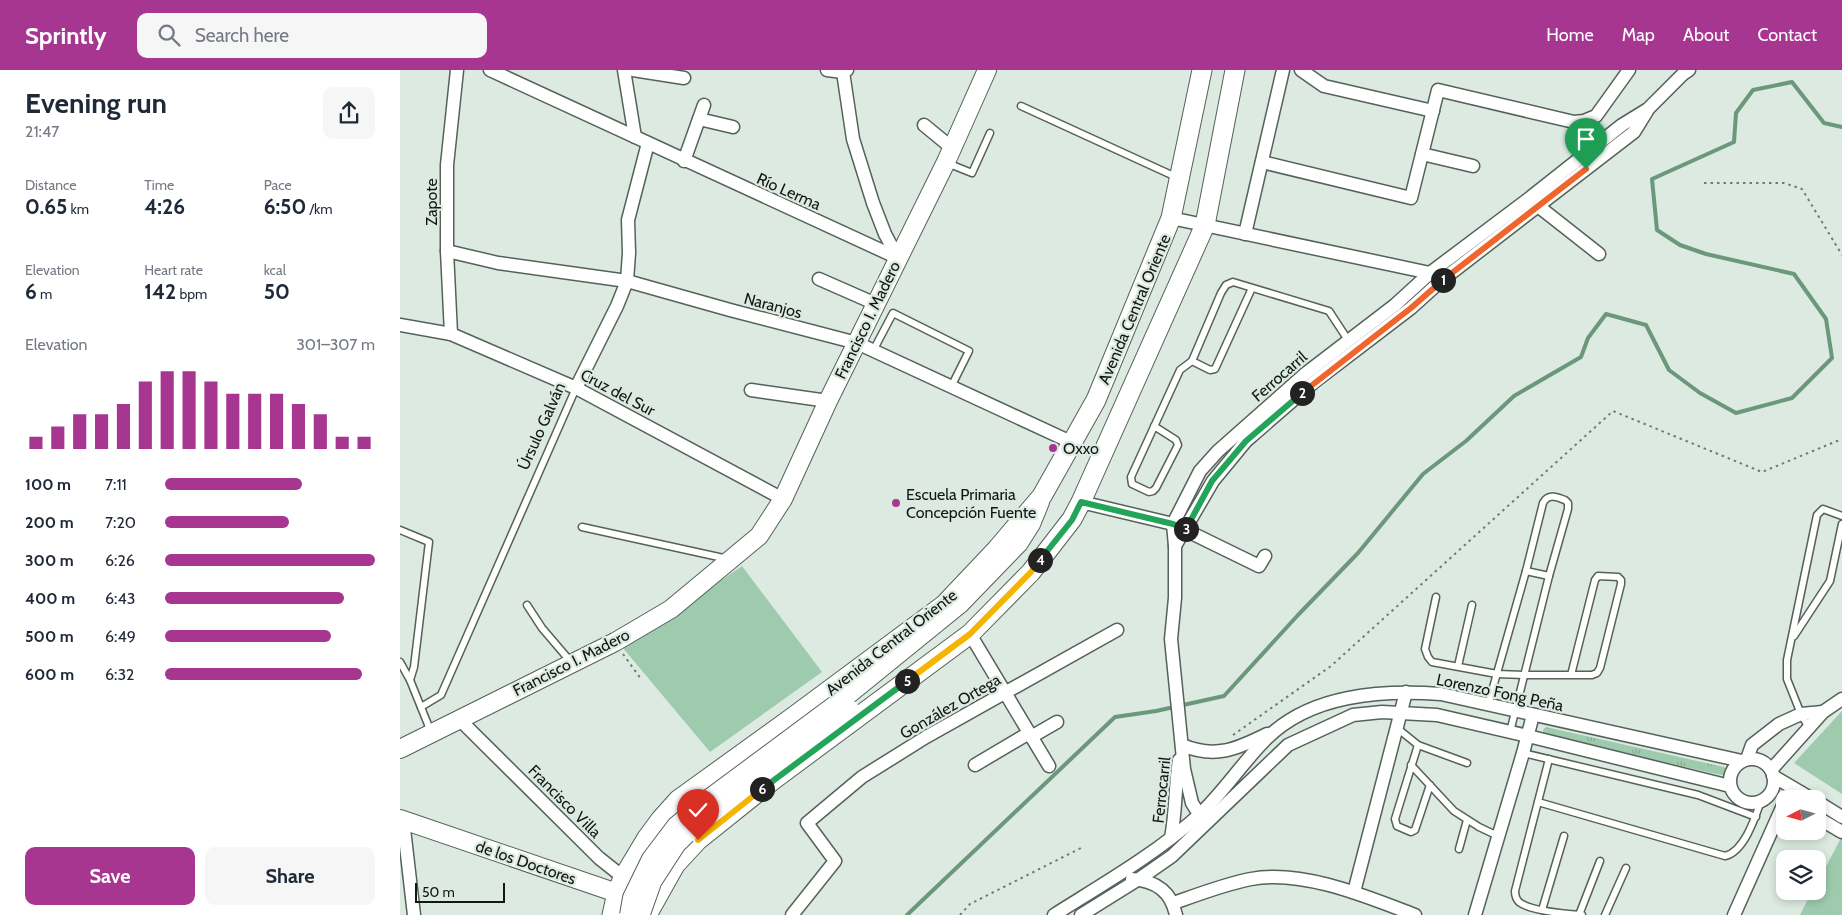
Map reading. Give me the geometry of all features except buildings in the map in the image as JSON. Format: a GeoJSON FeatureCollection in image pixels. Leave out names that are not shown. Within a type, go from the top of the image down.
{"type":"FeatureCollection","features":[{"type":"Feature","properties":{"kind":"main road","name":"Avenida Central Oriente"},"geometry":{"type":"LineString","coordinates":[[643,912],[675,865],[698,840],[773,780],[970,634],[1031,572],[1072,520],[1205,225],[1235,70]]}},
{"type":"Feature","properties":{"kind":"main road","name":"Avenida Central Oriente"},"geometry":{"type":"LineString","coordinates":[[612,915],[620,886],[652,832],[678,800],[944,605],[997,549],[1042,496],[1096,400],[1171,218],[1200,72]]}},
{"type":"Feature","properties":{"kind":"main road"},"geometry":{"type":"LineString","coordinates":[[643,912],[652,881],[676,844],[707,814],[847,704],[989,613]]}},
{"type":"Feature","properties":{"kind":"street","name":"Zapote"},"geometry":{"type":"LineString","coordinates":[[451,334],[447,251],[447,165],[457,70]]}},
{"type":"Feature","properties":{"kind":"street","name":"Río Lerma"},"geometry":{"type":"LineString","coordinates":[[490,70],[898,258]]}},
{"type":"Feature","properties":{"kind":"street"},"geometry":{"type":"LineString","coordinates":[[624,70],[635,137]]}},
{"type":"Feature","properties":{"kind":"street"},"geometry":{"type":"LineString","coordinates":[[633,70],[668,73],[684,78]]}},
{"type":"Feature","properties":{"kind":"street"},"geometry":{"type":"LineString","coordinates":[[827,70],[845,71],[853,139],[873,203],[885,234],[898,258]]}},
{"type":"Feature","properties":{"kind":"street","name":"Francisco I. Madero"},"geometry":{"type":"LineString","coordinates":[[400,749],[571,662],[615,642],[671,609],[759,536],[783,499],[828,401],[949,155],[987,70]]}},
{"type":"Feature","properties":{"kind":"street"},"geometry":{"type":"LineString","coordinates":[[1245,234],[1283,70]]}},
{"type":"Feature","properties":{"kind":"street"},"geometry":{"type":"LineString","coordinates":[[1301,70],[1324,86],[1433,111]]}},
{"type":"Feature","properties":{"kind":"street"},"geometry":{"type":"LineString","coordinates":[[1262,162],[1411,198],[1438,90],[1574,122],[1584,121],[1596,116],[1629,70]]}},
{"type":"Feature","properties":{"kind":"street","name":"Ferrocarril"},"geometry":{"type":"LineString","coordinates":[[1203,818],[1192,802],[1184,769],[1171,640],[1175,598],[1173,524],[1200,470],[1218,451],[1304,374],[1395,305],[1430,272],[1530,198],[1622,125],[1648,109],[1683,74],[1690,70]]}},
{"type":"Feature","properties":{"kind":"street"},"geometry":{"type":"LineString","coordinates":[[684,161],[704,105]]}},
{"type":"Feature","properties":{"kind":"street","name":"Ferrocarril"},"geometry":{"type":"LineString","coordinates":[[1175,546],[1212,481],[1246,441],[1314,382],[1411,308],[1442,280],[1634,132],[1648,109]]}},
{"type":"Feature","properties":{"kind":"street"},"geometry":{"type":"LineString","coordinates":[[699,119],[733,127]]}},
{"type":"Feature","properties":{"kind":"street"},"geometry":{"type":"LineString","coordinates":[[924,124],[949,155]]}},
{"type":"Feature","properties":{"kind":"street","name":"Úrsulo Galván"},"geometry":{"type":"LineString","coordinates":[[576,388],[617,306],[627,281],[629,253],[628,220],[648,143]]}},
{"type":"Feature","properties":{"kind":"street"},"geometry":{"type":"LineString","coordinates":[[1422,154],[1473,166]]}},
{"type":"Feature","properties":{"kind":"street"},"geometry":{"type":"LineString","coordinates":[[1538,206],[1599,254]]}},
{"type":"Feature","properties":{"kind":"street"},"geometry":{"type":"LineString","coordinates":[[1171,218],[1430,272],[1442,280]]}},
{"type":"Feature","properties":{"kind":"street","name":"Naranjos"},"geometry":{"type":"LineString","coordinates":[[447,251],[498,263],[627,281],[857,343],[1073,442]]}},
{"type":"Feature","properties":{"kind":"street"},"geometry":{"type":"LineString","coordinates":[[819,279],[876,304]]}},
{"type":"Feature","properties":{"kind":"street","name":"Cruz del Sur"},"geometry":{"type":"LineString","coordinates":[[400,325],[451,334],[576,388],[783,499]]}},
{"type":"Feature","properties":{"kind":"street"},"geometry":{"type":"LineString","coordinates":[[751,390],[828,401]]}},
{"type":"Feature","properties":{"kind":"street"},"geometry":{"type":"LineString","coordinates":[[847,704],[960,604],[1019,543],[1031,524],[1042,496]]}},
{"type":"Feature","properties":{"kind":"street"},"geometry":{"type":"LineString","coordinates":[[1081,502],[1173,524],[1259,566],[1265,556]]}},
{"type":"Feature","properties":{"kind":"street","name":"González Ortega"},"geometry":{"type":"LineString","coordinates":[[792,915],[835,861],[807,823],[862,777],[926,737],[1117,630]]}},
{"type":"Feature","properties":{"kind":"street"},"geometry":{"type":"LineString","coordinates":[[970,634],[1049,766]]}},
{"type":"Feature","properties":{"kind":"street"},"geometry":{"type":"LineString","coordinates":[[1354,892],[1406,692]]}},
{"type":"Feature","properties":{"kind":"street","name":"Lorenzo Fong Peña"},"geometry":{"type":"LineString","coordinates":[[1081,915],[1138,880],[1172,856],[1260,746],[1279,728],[1297,716],[1323,704],[1357,697],[1406,692],[1441,694],[1744,760]]}},
{"type":"Feature","properties":{"kind":"street"},"geometry":{"type":"LineString","coordinates":[[1772,773],[1823,712],[1842,699]]}},
{"type":"Feature","properties":{"kind":"street","name":"Lorenzo Fong Peña"},"geometry":{"type":"LineString","coordinates":[[1054,915],[1153,853],[1203,818],[1288,745],[1353,715],[1402,712],[1437,715],[1730,786]]}},
{"type":"Feature","properties":{"kind":"street"},"geometry":{"type":"LineString","coordinates":[[1776,796],[1754,803],[1739,799],[1730,786],[1732,772],[1744,760],[1752,745],[1779,724],[1801,714],[1823,712]]}},
{"type":"Feature","properties":{"kind":"street"},"geometry":{"type":"LineString","coordinates":[[1475,915],[1528,736],[1532,715]]}},
{"type":"Feature","properties":{"kind":"street","name":"Francisco Villa"},"geometry":{"type":"LineString","coordinates":[[459,719],[599,858],[620,886]]}},
{"type":"Feature","properties":{"kind":"street"},"geometry":{"type":"LineString","coordinates":[[975,765],[1057,722]]}},
{"type":"Feature","properties":{"kind":"street"},"geometry":{"type":"LineString","coordinates":[[1182,745],[1207,753],[1220,752],[1238,748],[1279,728]]}},
{"type":"Feature","properties":{"kind":"street","name":"Ferrocarril"},"geometry":{"type":"LineString","coordinates":[[1172,838],[1182,745]]}},
{"type":"Feature","properties":{"kind":"street"},"geometry":{"type":"LineString","coordinates":[[1744,760],[1752,759],[1763,762],[1772,773],[1798,790]]}},
{"type":"Feature","properties":{"kind":"street"},"geometry":{"type":"LineString","coordinates":[[1765,799],[1774,783],[1772,773]]}},
{"type":"Feature","properties":{"kind":"street"},"geometry":{"type":"LineString","coordinates":[[1826,807],[1842,817]]}},
{"type":"Feature","properties":{"kind":"street"},"geometry":{"type":"LineString","coordinates":[[402,819],[414,915]]}},
{"type":"Feature","properties":{"kind":"street","name":"de los Doctores"},"geometry":{"type":"LineString","coordinates":[[402,819],[620,886],[643,912]]}},
{"type":"Feature","properties":{"kind":"street"},"geometry":{"type":"LineString","coordinates":[[1734,915],[1776,820]]}},
{"type":"Feature","properties":{"kind":"street"},"geometry":{"type":"LineString","coordinates":[[1826,823],[1842,832]]}},
{"type":"Feature","properties":{"kind":"street"},"geometry":{"type":"LineString","coordinates":[[1115,877],[1138,880],[1160,887],[1175,909],[1203,892],[1252,878],[1276,877],[1303,879],[1354,892],[1415,915]]}},
{"type":"Feature","properties":{"kind":"lane"},"geometry":{"type":"LineString","coordinates":[[1021,106],[1180,178]]}},
{"type":"Feature","properties":{"kind":"lane"},"geometry":{"type":"LineString","coordinates":[[949,155],[972,173],[990,133]]}},
{"type":"Feature","properties":{"kind":"lane"},"geometry":{"type":"LineString","coordinates":[[1154,426],[1176,440],[1178,445],[1156,488],[1149,492],[1132,484],[1130,481],[1154,426],[1180,370],[1192,362],[1226,285],[1233,282],[1329,311],[1348,340]]}},
{"type":"Feature","properties":{"kind":"lane"},"geometry":{"type":"LineString","coordinates":[[1192,362],[1210,370],[1216,369],[1252,288]]}},
{"type":"Feature","properties":{"kind":"lane"},"geometry":{"type":"LineString","coordinates":[[873,351],[893,314],[969,351],[951,387]]}},
{"type":"Feature","properties":{"kind":"lane","name":"Úrsulo Galván"},"geometry":{"type":"LineString","coordinates":[[421,708],[441,695],[576,388]]}},
{"type":"Feature","properties":{"kind":"lane"},"geometry":{"type":"LineString","coordinates":[[1488,705],[1526,572],[1542,503],[1550,496],[1566,500],[1568,509],[1549,576],[1510,732]]}},
{"type":"Feature","properties":{"kind":"lane"},"geometry":{"type":"LineString","coordinates":[[1809,728],[1801,714],[1787,679],[1787,660],[1817,515],[1823,509],[1842,516]]}},
{"type":"Feature","properties":{"kind":"lane"},"geometry":{"type":"LineString","coordinates":[[1792,639],[1830,581],[1842,524]]}},
{"type":"Feature","properties":{"kind":"lane"},"geometry":{"type":"LineString","coordinates":[[582,527],[732,560]]}},
{"type":"Feature","properties":{"kind":"lane"},"geometry":{"type":"LineString","coordinates":[[400,530],[428,542],[414,667],[410,680]]}},
{"type":"Feature","properties":{"kind":"lane"},"geometry":{"type":"LineString","coordinates":[[1526,572],[1549,576]]}},
{"type":"Feature","properties":{"kind":"lane"},"geometry":{"type":"LineString","coordinates":[[1436,597],[1426,649],[1428,657],[1432,662],[1497,674],[1524,675],[1571,675],[1592,675],[1597,673],[1600,668],[1621,584],[1621,580],[1618,577],[1598,576],[1595,580],[1571,675]]}},
{"type":"Feature","properties":{"kind":"lane"},"geometry":{"type":"LineString","coordinates":[[527,605],[542,628],[571,662]]}},
{"type":"Feature","properties":{"kind":"lane"},"geometry":{"type":"LineString","coordinates":[[1458,666],[1472,605]]}},
{"type":"Feature","properties":{"kind":"lane"},"geometry":{"type":"LineString","coordinates":[[400,662],[410,680],[431,733]]}},
{"type":"Feature","properties":{"kind":"lane"},"geometry":{"type":"LineString","coordinates":[[1398,728],[1418,745],[1467,763]]}},
{"type":"Feature","properties":{"kind":"lane"},"geometry":{"type":"LineString","coordinates":[[1418,745],[1395,819],[1397,826],[1411,832],[1415,830],[1430,785]]}},
{"type":"Feature","properties":{"kind":"lane"},"geometry":{"type":"LineString","coordinates":[[1523,753],[1698,795],[1756,817]]}},
{"type":"Feature","properties":{"kind":"lane"},"geometry":{"type":"LineString","coordinates":[[1549,759],[1515,891],[1516,897],[1519,902],[1542,910],[1581,915],[1600,861]]}},
{"type":"Feature","properties":{"kind":"lane"},"geometry":{"type":"LineString","coordinates":[[1411,765],[1454,811],[1498,836]]}},
{"type":"Feature","properties":{"kind":"lane"},"geometry":{"type":"LineString","coordinates":[[1538,802],[1725,856],[1738,850],[1765,799]]}},
{"type":"Feature","properties":{"kind":"lane"},"geometry":{"type":"LineString","coordinates":[[1458,849],[1467,820]]}},
{"type":"Feature","properties":{"kind":"lane"},"geometry":{"type":"LineString","coordinates":[[1542,910],[1564,836]]}},
{"type":"Feature","properties":{"kind":"lane"},"geometry":{"type":"LineString","coordinates":[[1606,915],[1626,868]]}},
{"type":"Feature","properties":{"kind":"path"},"geometry":{"type":"LineString","coordinates":[[1704,183],[1784,183],[1802,190],[1842,255]]}},
{"type":"Feature","properties":{"kind":"path"},"geometry":{"type":"LineString","coordinates":[[1231,736],[1331,666],[1613,411],[1762,472],[1842,439]]}},
{"type":"Feature","properties":{"kind":"path"},"geometry":{"type":"LineString","coordinates":[[615,642],[641,679]]}},
{"type":"Feature","properties":{"kind":"path"},"geometry":{"type":"LineString","coordinates":[[960,915],[970,904],[1083,847]]}},
{"type":"Feature","properties":{"kind":"green space"},"geometry":{"type":"Polygon","coordinates":[[[742,566],[822,672],[710,752],[623,648],[742,566]]]}},
{"type":"Feature","properties":{"kind":"green space"},"geometry":{"type":"Polygon","coordinates":[[[1842,711],[1842,794],[1794,763],[1842,711]]]}},
{"type":"Feature","properties":{"kind":"green space"},"geometry":{"type":"Polygon","coordinates":[[[1546,727],[1724,767],[1727,769],[1727,773],[1721,775],[1546,736],[1543,734],[1543,730],[1546,727]]]}},
{"type":"Feature","properties":{"kind":"green space"},"geometry":{"type":"Polygon","coordinates":[[[1842,836],[1842,915],[1800,915],[1808,900],[1826,900],[1826,867],[1842,836]]]}},
{"type":"Feature","properties":{"kind":"waterway"},"geometry":{"type":"LineString","coordinates":[[907,915],[1115,717],[1156,711],[1224,696],[1358,553],[1423,474],[1466,441],[1514,396],[1581,357],[1588,338],[1606,314],[1646,325],[1669,370],[1700,393],[1736,413],[1792,398],[1832,358],[1826,319],[1794,274],[1706,254],[1680,245],[1657,230],[1652,179],[1734,142],[1736,113],[1753,90],[1792,82],[1824,123],[1842,127]]}},
{"type":"Feature","properties":{"kind":"place","name":"Oxxo"},"geometry":{"type":"Point","coordinates":[1053,448]}},
{"type":"Feature","properties":{"kind":"place","name":"Escuela Primaria Concepción Fuente"},"geometry":{"type":"Point","coordinates":[896,503]}},
{"type":"Feature","properties":{"kind":"route"},"geometry":{"type":"LineString","coordinates":[[698,840],[773,780],[970,634],[1031,572],[1072,520],[1081,502],[1173,524],[1185,530],[1212,481],[1246,441],[1314,382],[1411,308],[1442,280],[1586,169]]}}]}
